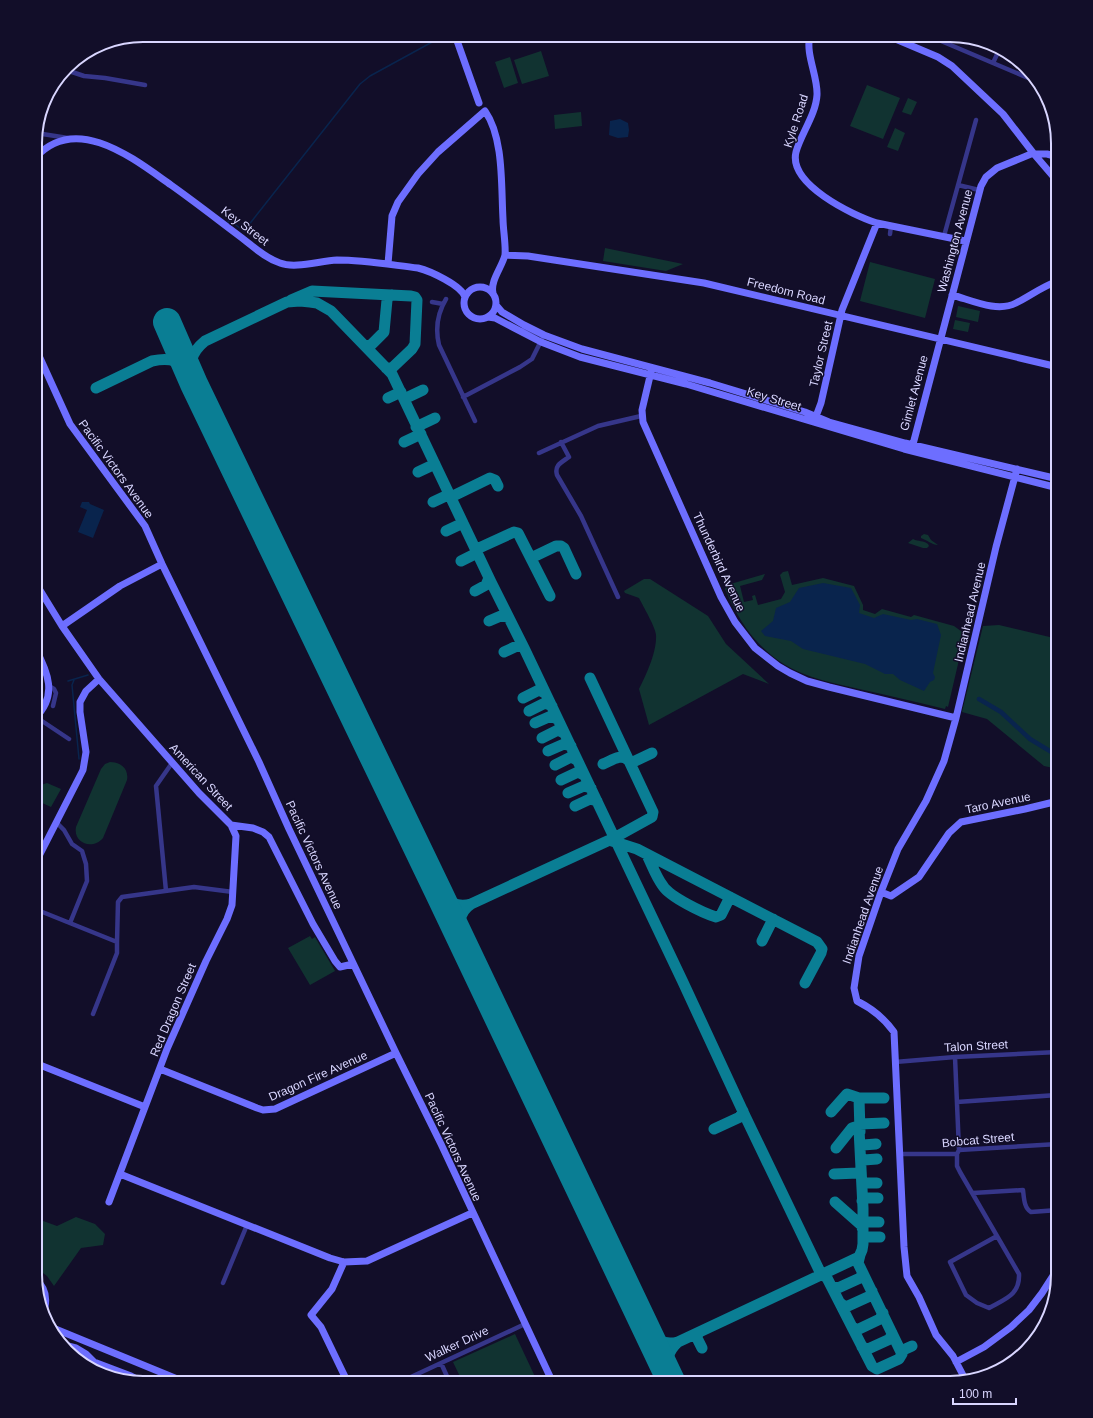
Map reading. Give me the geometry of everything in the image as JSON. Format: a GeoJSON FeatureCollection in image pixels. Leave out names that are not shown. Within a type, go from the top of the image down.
{"type":"FeatureCollection","features":[{"type":"Feature","properties":{"kind":"street"},"geometry":{"type":"LineString","coordinates":[[457,42],[479,103],[494,126],[500,163],[505,255],[493,284],[493,293]]}},
{"type":"Feature","properties":{"kind":"street","name":"Kyle Road"},"geometry":{"type":"LineString","coordinates":[[809,42],[808,46],[817,94],[816,103],[796,152],[796,166],[800,173],[831,202],[863,218],[877,223],[966,241]]}},
{"type":"Feature","properties":{"kind":"street"},"geometry":{"type":"LineString","coordinates":[[903,42],[947,62],[1003,114],[1051,174]]}},
{"type":"Feature","properties":{"kind":"street"},"geometry":{"type":"LineString","coordinates":[[944,42],[1027,78]]}},
{"type":"Feature","properties":{"kind":"street"},"geometry":{"type":"LineString","coordinates":[[993,63],[997,54]]}},
{"type":"Feature","properties":{"kind":"street"},"geometry":{"type":"LineString","coordinates":[[71,72],[84,76],[145,85]]}},
{"type":"Feature","properties":{"kind":"street"},"geometry":{"type":"LineString","coordinates":[[388,264],[392,216],[398,202],[418,174],[433,157],[485,111]]}},
{"type":"Feature","properties":{"kind":"street"},"geometry":{"type":"LineString","coordinates":[[944,236],[976,120]]}},
{"type":"Feature","properties":{"kind":"street"},"geometry":{"type":"LineString","coordinates":[[42,134],[70,138]]}},
{"type":"Feature","properties":{"kind":"street","name":"Key Street"},"geometry":{"type":"LineString","coordinates":[[42,152],[49,145],[59,140],[70,138],[80,138],[107,145],[129,156],[265,255],[280,263],[293,265],[338,260],[418,268],[427,270],[465,293]]}},
{"type":"Feature","properties":{"kind":"street","name":"Washington Avenue"},"geometry":{"type":"LineString","coordinates":[[940,340],[979,190],[986,177],[997,168],[1034,154],[1051,156]]}},
{"type":"Feature","properties":{"kind":"street"},"geometry":{"type":"LineString","coordinates":[[958,185],[979,190]]}},
{"type":"Feature","properties":{"kind":"street","name":"Taylor Street"},"geometry":{"type":"LineString","coordinates":[[815,419],[821,403],[841,316],[877,223]]}},
{"type":"Feature","properties":{"kind":"street"},"geometry":{"type":"LineString","coordinates":[[890,234],[891,226]]}},
{"type":"Feature","properties":{"kind":"street","name":"Freedom Road"},"geometry":{"type":"LineString","coordinates":[[505,255],[528,256],[704,283],[1051,366]]}},
{"type":"Feature","properties":{"kind":"street"},"geometry":{"type":"LineString","coordinates":[[485,287],[493,293],[496,299],[496,306],[494,312],[488,317],[477,319],[469,315],[464,307],[465,293],[476,287],[485,287],[493,284]]}},
{"type":"Feature","properties":{"kind":"street"},"geometry":{"type":"LineString","coordinates":[[952,295],[989,305],[1005,306],[1015,303],[1051,285]]}},
{"type":"Feature","properties":{"kind":"street"},"geometry":{"type":"LineString","coordinates":[[432,302],[444,302],[438,319],[437,336],[439,345],[475,421]]}},
{"type":"Feature","properties":{"kind":"street","name":"Key Street"},"geometry":{"type":"LineString","coordinates":[[496,306],[502,312],[544,335],[582,349],[710,383],[805,412],[815,419]]}},
{"type":"Feature","properties":{"kind":"street","name":"Key Street"},"geometry":{"type":"LineString","coordinates":[[488,317],[495,318],[541,342],[580,357],[829,422],[912,448],[1016,473],[1051,478]]}},
{"type":"Feature","properties":{"kind":"street"},"geometry":{"type":"LineString","coordinates":[[463,396],[520,367],[532,359],[544,335]]}},
{"type":"Feature","properties":{"kind":"street","name":"Gimlet Avenue"},"geometry":{"type":"LineString","coordinates":[[912,448],[940,340]]}},
{"type":"Feature","properties":{"kind":"street","name":"Pacific Victors Avenue"},"geometry":{"type":"LineString","coordinates":[[42,362],[70,424],[145,526],[162,564],[259,762],[353,964],[441,1144],[550,1376]]}},
{"type":"Feature","properties":{"kind":"street"},"geometry":{"type":"LineString","coordinates":[[539,453],[598,426],[642,416],[652,368]]}},
{"type":"Feature","properties":{"kind":"street","name":"Thunderbird Avenue"},"geometry":{"type":"LineString","coordinates":[[642,416],[643,422],[721,597],[736,624],[755,648],[778,666],[808,681],[956,718]]}},
{"type":"Feature","properties":{"kind":"street"},"geometry":{"type":"LineString","coordinates":[[562,442],[569,457],[557,466],[555,470],[581,516],[618,597]]}},
{"type":"Feature","properties":{"kind":"street","name":"Key Street"},"geometry":{"type":"LineString","coordinates":[[1016,473],[1051,486]]}},
{"type":"Feature","properties":{"kind":"street","name":"Indianhead Avenue"},"geometry":{"type":"LineString","coordinates":[[963,1375],[953,1356],[936,1335],[907,1276],[904,1247],[894,1032],[886,1020],[873,1009],[857,1001],[854,988],[855,973],[859,956],[881,892],[898,849],[926,801],[944,761],[956,718],[996,547],[1016,473]]}},
{"type":"Feature","properties":{"kind":"street"},"geometry":{"type":"LineString","coordinates":[[62,626],[120,586],[162,564]]}},
{"type":"Feature","properties":{"kind":"street","name":"American Street"},"geometry":{"type":"LineString","coordinates":[[42,593],[62,626],[99,679],[199,792],[232,826],[253,828],[263,832],[269,837],[313,924],[335,961],[340,967],[353,964]]}},
{"type":"Feature","properties":{"kind":"street"},"geometry":{"type":"LineString","coordinates":[[42,667],[49,686],[42,711]]}},
{"type":"Feature","properties":{"kind":"street"},"geometry":{"type":"LineString","coordinates":[[42,669],[44,672],[42,699]]}},
{"type":"Feature","properties":{"kind":"street"},"geometry":{"type":"LineString","coordinates":[[42,851],[83,770],[86,752],[80,712],[81,700],[88,689],[99,679]]}},
{"type":"Feature","properties":{"kind":"street"},"geometry":{"type":"LineString","coordinates":[[49,686],[54,688],[56,693],[54,706]]}},
{"type":"Feature","properties":{"kind":"street"},"geometry":{"type":"LineString","coordinates":[[42,720],[69,739]]}},
{"type":"Feature","properties":{"kind":"street"},"geometry":{"type":"LineString","coordinates":[[166,891],[156,786],[172,763]]}},
{"type":"Feature","properties":{"kind":"street","name":"Taro Avenue"},"geometry":{"type":"LineString","coordinates":[[881,892],[891,896],[919,877],[948,833],[961,822],[1051,803]]}},
{"type":"Feature","properties":{"kind":"street"},"geometry":{"type":"LineString","coordinates":[[57,823],[64,830],[72,844],[82,852],[86,864],[87,881],[70,923]]}},
{"type":"Feature","properties":{"kind":"street","name":"Red Dragon Street"},"geometry":{"type":"LineString","coordinates":[[109,1202],[167,1049],[206,960],[227,919],[232,904],[236,836],[232,826]]}},
{"type":"Feature","properties":{"kind":"street"},"geometry":{"type":"LineString","coordinates":[[93,1014],[117,953],[118,902],[122,896],[194,887],[233,892]]}},
{"type":"Feature","properties":{"kind":"street"},"geometry":{"type":"LineString","coordinates":[[42,912],[117,942]]}},
{"type":"Feature","properties":{"kind":"street","name":"Talon Street"},"geometry":{"type":"LineString","coordinates":[[895,1062],[956,1057],[1051,1052]]}},
{"type":"Feature","properties":{"kind":"street","name":"Dragon Fire Avenue"},"geometry":{"type":"LineString","coordinates":[[160,1069],[256,1108],[269,1110],[275,1109],[396,1053]]}},
{"type":"Feature","properties":{"kind":"street"},"geometry":{"type":"LineString","coordinates":[[956,1057],[958,1166],[1019,1274],[1019,1282],[1015,1292],[989,1308],[977,1303],[966,1295],[950,1262],[997,1236]]}},
{"type":"Feature","properties":{"kind":"street"},"geometry":{"type":"LineString","coordinates":[[42,1066],[145,1107]]}},
{"type":"Feature","properties":{"kind":"street"},"geometry":{"type":"LineString","coordinates":[[958,1102],[1051,1097]]}},
{"type":"Feature","properties":{"kind":"street","name":"Bobcat Street"},"geometry":{"type":"LineString","coordinates":[[900,1154],[958,1152],[1051,1145]]}},
{"type":"Feature","properties":{"kind":"street"},"geometry":{"type":"LineString","coordinates":[[120,1174],[330,1258],[344,1262],[367,1261],[472,1213]]}},
{"type":"Feature","properties":{"kind":"street"},"geometry":{"type":"LineString","coordinates":[[973,1193],[1023,1190],[1027,1210],[1031,1212],[1051,1211]]}},
{"type":"Feature","properties":{"kind":"street"},"geometry":{"type":"LineString","coordinates":[[223,1282],[247,1225]]}},
{"type":"Feature","properties":{"kind":"street"},"geometry":{"type":"LineString","coordinates":[[344,1262],[332,1289],[311,1315],[321,1327],[345,1376]]}},
{"type":"Feature","properties":{"kind":"street"},"geometry":{"type":"LineString","coordinates":[[956,1362],[984,1346],[1011,1327],[1029,1310],[1051,1279]]}},
{"type":"Feature","properties":{"kind":"street"},"geometry":{"type":"LineString","coordinates":[[43,1288],[46,1294],[45,1302]]}},
{"type":"Feature","properties":{"kind":"street","name":"Walker Drive"},"geometry":{"type":"LineString","coordinates":[[413,1376],[525,1324]]}},
{"type":"Feature","properties":{"kind":"street"},"geometry":{"type":"LineString","coordinates":[[59,1330],[170,1376]]}},
{"type":"Feature","properties":{"kind":"street"},"geometry":{"type":"LineString","coordinates":[[72,1347],[86,1354],[94,1362],[120,1373]]}},
{"type":"Feature","properties":{"kind":"street"},"geometry":{"type":"LineString","coordinates":[[441,1363],[447,1376]]}},
{"type":"Feature","properties":{"kind":"green space"},"geometry":{"type":"Polygon","coordinates":[[[541,51],[549,76],[522,84],[514,60],[541,51]]]}},
{"type":"Feature","properties":{"kind":"green space"},"geometry":{"type":"Polygon","coordinates":[[[510,57],[518,83],[504,88],[495,62],[510,57]]]}},
{"type":"Feature","properties":{"kind":"green space"},"geometry":{"type":"Polygon","coordinates":[[[867,85],[900,98],[883,139],[850,126],[867,85]]]}},
{"type":"Feature","properties":{"kind":"green space"},"geometry":{"type":"Polygon","coordinates":[[[908,98],[917,102],[911,115],[902,112],[908,98]]]}},
{"type":"Feature","properties":{"kind":"green space"},"geometry":{"type":"Polygon","coordinates":[[[581,112],[582,126],[555,129],[554,115],[581,112]]]}},
{"type":"Feature","properties":{"kind":"green space"},"geometry":{"type":"Polygon","coordinates":[[[895,128],[905,133],[898,151],[887,147],[895,128]]]}},
{"type":"Feature","properties":{"kind":"green space"},"geometry":{"type":"Polygon","coordinates":[[[605,248],[683,264],[666,271],[603,261],[605,248]]]}},
{"type":"Feature","properties":{"kind":"green space"},"geometry":{"type":"Polygon","coordinates":[[[870,262],[935,279],[925,318],[860,301],[870,262]]]}},
{"type":"Feature","properties":{"kind":"green space"},"geometry":{"type":"Polygon","coordinates":[[[958,306],[980,311],[978,322],[956,317],[958,306]]]}},
{"type":"Feature","properties":{"kind":"green space"},"geometry":{"type":"Polygon","coordinates":[[[955,320],[970,323],[968,332],[953,329],[955,320]]]}},
{"type":"Feature","properties":{"kind":"green space"},"geometry":{"type":"Polygon","coordinates":[[[924,534],[928,535],[931,540],[938,545],[921,538],[924,534]]]}},
{"type":"Feature","properties":{"kind":"green space"},"geometry":{"type":"Polygon","coordinates":[[[913,539],[924,542],[929,546],[927,548],[923,548],[908,543],[913,539]]]}},
{"type":"Feature","properties":{"kind":"green space"},"geometry":{"type":"Polygon","coordinates":[[[788,571],[792,585],[823,578],[854,586],[863,605],[863,610],[875,614],[882,609],[911,617],[914,615],[954,626],[965,634],[948,707],[946,706],[945,709],[818,679],[796,671],[770,654],[748,631],[725,589],[727,585],[765,574],[762,580],[740,586],[744,602],[753,600],[752,596],[755,595],[758,605],[781,599],[785,592],[780,575],[783,572],[788,571]]]}},
{"type":"Feature","properties":{"kind":"green space"},"geometry":{"type":"Polygon","coordinates":[[[644,579],[650,579],[708,616],[726,644],[769,684],[743,674],[649,725],[639,689],[653,656],[656,635],[652,622],[639,598],[625,593],[624,591],[644,579]]]}},
{"type":"Feature","properties":{"kind":"green space"},"geometry":{"type":"Polygon","coordinates":[[[999,625],[1051,637],[1051,768],[1044,766],[987,719],[962,712],[983,626],[999,625]]]}},
{"type":"Feature","properties":{"kind":"green space"},"geometry":{"type":"Polygon","coordinates":[[[110,762],[118,763],[125,769],[127,773],[127,780],[103,838],[94,844],[85,843],[78,838],[76,827],[101,769],[105,764],[110,762]]]}},
{"type":"Feature","properties":{"kind":"green space"},"geometry":{"type":"Polygon","coordinates":[[[47,783],[61,789],[51,807],[42,803],[42,785],[47,783]]]}},
{"type":"Feature","properties":{"kind":"green space"},"geometry":{"type":"Polygon","coordinates":[[[310,936],[312,939],[315,937],[335,971],[310,985],[288,948],[310,936]]]}},
{"type":"Feature","properties":{"kind":"green space"},"geometry":{"type":"Polygon","coordinates":[[[76,1217],[95,1224],[105,1234],[103,1245],[81,1248],[54,1286],[47,1276],[42,1272],[42,1221],[57,1226],[76,1217]]]}},
{"type":"Feature","properties":{"kind":"green space"},"geometry":{"type":"Polygon","coordinates":[[[515,1334],[535,1376],[460,1376],[453,1362],[515,1334]]]}},
{"type":"Feature","properties":{"kind":"water"},"geometry":{"type":"Polygon","coordinates":[[[620,119],[628,123],[628,137],[618,138],[609,135],[610,121],[620,119]]]}},
{"type":"Feature","properties":{"kind":"water"},"geometry":{"type":"Polygon","coordinates":[[[82,502],[89,502],[90,504],[104,510],[93,538],[78,532],[87,510],[80,507],[82,502]]]}},
{"type":"Feature","properties":{"kind":"water"},"geometry":{"type":"Polygon","coordinates":[[[823,583],[851,588],[860,605],[859,613],[874,618],[883,614],[911,620],[917,619],[937,624],[941,635],[933,673],[935,677],[924,691],[900,680],[893,674],[885,674],[865,664],[803,649],[791,641],[765,636],[761,631],[773,621],[776,608],[790,602],[799,588],[823,583]]]}},
{"type":"Feature","properties":{"kind":"waterway"},"geometry":{"type":"LineString","coordinates":[[228,222],[229,220],[244,231],[360,84],[370,76],[432,42]]}},
{"type":"Feature","properties":{"kind":"waterway"},"geometry":{"type":"LineString","coordinates":[[68,681],[88,675]]}},
{"type":"Feature","properties":{"kind":"waterway"},"geometry":{"type":"LineString","coordinates":[[74,680],[72,685],[79,759]]}},
{"type":"Feature","properties":{"kind":"waterway"},"geometry":{"type":"LineString","coordinates":[[979,699],[1001,712],[1030,739],[1051,752]]}},
{"type":"Feature","properties":{"kind":"taxiway"},"geometry":{"type":"LineString","coordinates":[[291,300],[312,291],[415,297],[417,300],[415,344],[412,349],[392,368],[386,368]]}},
{"type":"Feature","properties":{"kind":"taxiway"},"geometry":{"type":"LineString","coordinates":[[365,346],[371,345],[384,332],[387,300],[389,296],[392,295]]}},
{"type":"Feature","properties":{"kind":"taxiway"},"geometry":{"type":"LineString","coordinates":[[194,384],[191,371],[193,355],[205,341],[287,302],[300,301],[317,303],[331,311],[392,374],[524,648],[821,1274],[827,1278],[872,1366],[877,1369],[899,1359],[902,1354],[858,1263],[860,1255]]}},
{"type":"Feature","properties":{"kind":"taxiway"},"geometry":{"type":"LineString","coordinates":[[96,388],[152,361],[165,359],[175,361],[183,367],[191,378]]}},
{"type":"Feature","properties":{"kind":"taxiway"},"geometry":{"type":"LineString","coordinates":[[404,399],[423,390]]}},
{"type":"Feature","properties":{"kind":"taxiway"},"geometry":{"type":"LineString","coordinates":[[388,398],[401,392]]}},
{"type":"Feature","properties":{"kind":"taxiway"},"geometry":{"type":"LineString","coordinates":[[416,427],[435,418]]}},
{"type":"Feature","properties":{"kind":"taxiway"},"geometry":{"type":"LineString","coordinates":[[404,442],[421,434]]}},
{"type":"Feature","properties":{"kind":"taxiway"},"geometry":{"type":"LineString","coordinates":[[418,472],[435,464]]}},
{"type":"Feature","properties":{"kind":"taxiway"},"geometry":{"type":"LineString","coordinates":[[451,497],[490,478],[495,480],[498,486]]}},
{"type":"Feature","properties":{"kind":"taxiway"},"geometry":{"type":"LineString","coordinates":[[433,502],[450,494]]}},
{"type":"Feature","properties":{"kind":"taxiway"},"geometry":{"type":"LineString","coordinates":[[446,531],[463,523]]}},
{"type":"Feature","properties":{"kind":"taxiway"},"geometry":{"type":"LineString","coordinates":[[475,547],[479,548],[514,532],[518,533],[550,596]]}},
{"type":"Feature","properties":{"kind":"taxiway"},"geometry":{"type":"LineString","coordinates":[[531,558],[556,546],[561,546],[564,548],[576,574]]}},
{"type":"Feature","properties":{"kind":"taxiway"},"geometry":{"type":"LineString","coordinates":[[461,561],[477,553]]}},
{"type":"Feature","properties":{"kind":"taxiway"},"geometry":{"type":"LineString","coordinates":[[475,591],[486,585],[489,578]]}},
{"type":"Feature","properties":{"kind":"taxiway"},"geometry":{"type":"LineString","coordinates":[[489,621],[503,615],[509,618]]}},
{"type":"Feature","properties":{"kind":"taxiway"},"geometry":{"type":"LineString","coordinates":[[504,652],[519,645],[524,648]]}},
{"type":"Feature","properties":{"kind":"taxiway"},"geometry":{"type":"LineString","coordinates":[[471,904],[614,838],[652,817],[653,812],[590,678]]}},
{"type":"Feature","properties":{"kind":"taxiway"},"geometry":{"type":"LineString","coordinates":[[523,698],[539,690],[545,693]]}},
{"type":"Feature","properties":{"kind":"taxiway"},"geometry":{"type":"LineString","coordinates":[[529,711],[545,703],[552,706]]}},
{"type":"Feature","properties":{"kind":"taxiway"},"geometry":{"type":"LineString","coordinates":[[535,723],[551,716],[557,719]]}},
{"type":"Feature","properties":{"kind":"taxiway"},"geometry":{"type":"LineString","coordinates":[[542,738],[558,730],[564,733]]}},
{"type":"Feature","properties":{"kind":"taxiway"},"geometry":{"type":"LineString","coordinates":[[548,751],[564,744],[571,746]]}},
{"type":"Feature","properties":{"kind":"taxiway"},"geometry":{"type":"LineString","coordinates":[[627,759],[633,762],[652,753]]}},
{"type":"Feature","properties":{"kind":"taxiway"},"geometry":{"type":"LineString","coordinates":[[555,765],[571,757],[577,760]]}},
{"type":"Feature","properties":{"kind":"taxiway"},"geometry":{"type":"LineString","coordinates":[[603,764],[619,757],[628,760]]}},
{"type":"Feature","properties":{"kind":"taxiway"},"geometry":{"type":"LineString","coordinates":[[561,780],[578,772],[584,775]]}},
{"type":"Feature","properties":{"kind":"taxiway"},"geometry":{"type":"LineString","coordinates":[[568,793],[584,786],[591,788]]}},
{"type":"Feature","properties":{"kind":"taxiway"},"geometry":{"type":"LineString","coordinates":[[575,806],[590,799],[597,801]]}},
{"type":"Feature","properties":{"kind":"taxiway"},"geometry":{"type":"LineString","coordinates":[[612,841],[637,849],[817,942],[822,949],[821,953],[805,983]]}},
{"type":"Feature","properties":{"kind":"taxiway"},"geometry":{"type":"LineString","coordinates":[[647,855],[658,879],[663,886],[679,900],[716,917],[721,915],[730,897]]}},
{"type":"Feature","properties":{"kind":"taxiway"},"geometry":{"type":"LineString","coordinates":[[438,891],[449,901],[457,905],[471,904],[466,908],[461,916],[460,931],[462,941]]}},
{"type":"Feature","properties":{"kind":"taxiway"},"geometry":{"type":"LineString","coordinates":[[762,941],[773,919]]}},
{"type":"Feature","properties":{"kind":"taxiway"},"geometry":{"type":"LineString","coordinates":[[831,1112],[847,1094],[859,1098],[860,1132]]}},
{"type":"Feature","properties":{"kind":"taxiway"},"geometry":{"type":"LineString","coordinates":[[859,1098],[884,1098]]}},
{"type":"Feature","properties":{"kind":"taxiway"},"geometry":{"type":"LineString","coordinates":[[714,1129],[740,1117],[743,1111]]}},
{"type":"Feature","properties":{"kind":"taxiway"},"geometry":{"type":"LineString","coordinates":[[860,1124],[884,1123]]}},
{"type":"Feature","properties":{"kind":"taxiway"},"geometry":{"type":"LineString","coordinates":[[646,1329],[660,1341],[668,1343],[678,1342],[859,1257],[863,1244],[863,1208],[859,1129],[855,1127],[852,1128],[836,1148]]}},
{"type":"Feature","properties":{"kind":"taxiway"},"geometry":{"type":"LineString","coordinates":[[860,1148],[863,1145],[876,1144]]}},
{"type":"Feature","properties":{"kind":"taxiway"},"geometry":{"type":"LineString","coordinates":[[861,1157],[864,1160],[877,1159]]}},
{"type":"Feature","properties":{"kind":"taxiway"},"geometry":{"type":"LineString","coordinates":[[834,1174],[858,1173],[861,1169]]}},
{"type":"Feature","properties":{"kind":"taxiway"},"geometry":{"type":"LineString","coordinates":[[862,1181],[864,1183],[877,1183]]}},
{"type":"Feature","properties":{"kind":"taxiway"},"geometry":{"type":"LineString","coordinates":[[862,1201],[865,1198],[878,1198]]}},
{"type":"Feature","properties":{"kind":"taxiway"},"geometry":{"type":"LineString","coordinates":[[835,1202],[861,1225],[863,1230]]}},
{"type":"Feature","properties":{"kind":"taxiway"},"geometry":{"type":"LineString","coordinates":[[863,1225],[865,1222],[879,1222]]}},
{"type":"Feature","properties":{"kind":"taxiway"},"geometry":{"type":"LineString","coordinates":[[863,1240],[865,1237],[880,1237]]}},
{"type":"Feature","properties":{"kind":"taxiway"},"geometry":{"type":"LineString","coordinates":[[832,1286],[838,1288],[860,1278],[863,1273]]}},
{"type":"Feature","properties":{"kind":"taxiway"},"geometry":{"type":"LineString","coordinates":[[840,1303],[844,1306],[848,1306],[870,1296],[872,1291]]}},
{"type":"Feature","properties":{"kind":"taxiway"},"geometry":{"type":"LineString","coordinates":[[852,1327],[859,1329],[880,1319],[883,1313]]}},
{"type":"Feature","properties":{"kind":"taxiway"},"geometry":{"type":"LineString","coordinates":[[698,1333],[697,1338],[702,1348]]}},
{"type":"Feature","properties":{"kind":"taxiway"},"geometry":{"type":"LineString","coordinates":[[862,1347],[868,1349],[890,1339],[892,1333]]}},
{"type":"Feature","properties":{"kind":"taxiway"},"geometry":{"type":"LineString","coordinates":[[668,1375],[667,1366],[669,1353],[678,1342]]}},
{"type":"Feature","properties":{"kind":"taxiway"},"geometry":{"type":"LineString","coordinates":[[901,1351],[912,1346]]}},
{"type":"Feature","properties":{"kind":"runway"},"geometry":{"type":"LineString","coordinates":[[167,322],[194,384],[438,891],[669,1376]]}}]}
